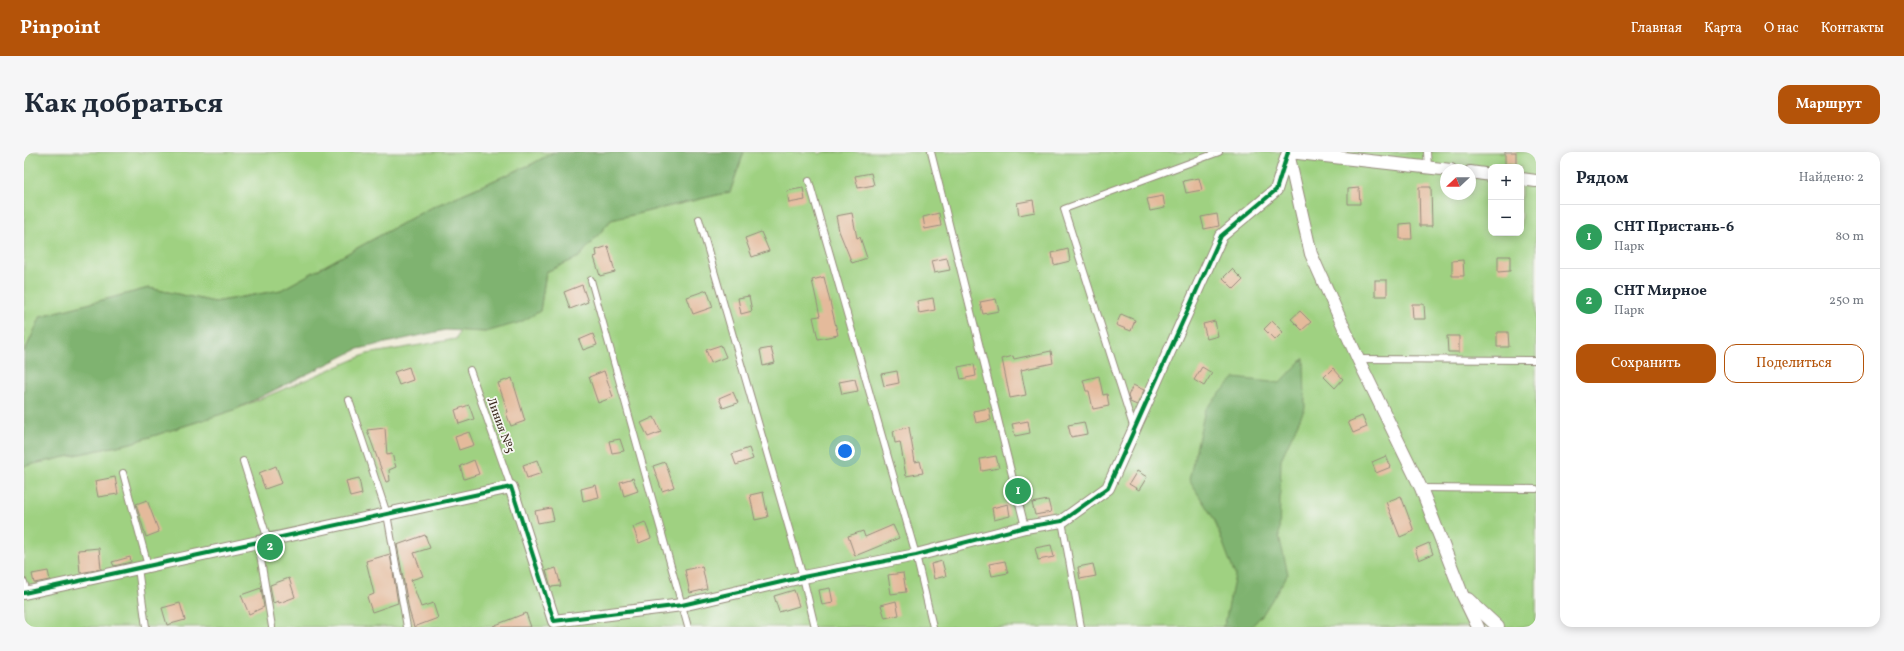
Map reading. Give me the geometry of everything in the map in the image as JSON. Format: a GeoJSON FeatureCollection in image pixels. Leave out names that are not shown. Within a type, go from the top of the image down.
{"type":"FeatureCollection","features":[{"type":"Feature","properties":{"kind":"street"},"geometry":{"type":"LineString","coordinates":[[25,589],[143,567],[511,487],[555,624],[682,605],[803,577],[916,555],[1025,527],[1062,521],[1108,488],[1221,236],[1276,190],[1288,152]]}},
{"type":"Feature","properties":{"kind":"street"},"geometry":{"type":"LineString","coordinates":[[1288,152],[1440,169]]}},
{"type":"Feature","properties":{"kind":"street"},"geometry":{"type":"LineString","coordinates":[[1288,152],[1311,254],[1358,359],[1420,488],[1462,594],[1478,627]]}},
{"type":"Feature","properties":{"kind":"street"},"geometry":{"type":"LineString","coordinates":[[1476,173],[1488,175]]}},
{"type":"Feature","properties":{"kind":"street"},"geometry":{"type":"LineString","coordinates":[[1524,179],[1536,181]]}},
{"type":"Feature","properties":{"kind":"street"},"geometry":{"type":"LineString","coordinates":[[1462,594],[1498,627]]}},
{"type":"Feature","properties":{"kind":"lane"},"geometry":{"type":"LineString","coordinates":[[931,152],[1025,527]]}},
{"type":"Feature","properties":{"kind":"lane"},"geometry":{"type":"LineString","coordinates":[[1134,430],[1064,209],[1219,152]]}},
{"type":"Feature","properties":{"kind":"lane"},"geometry":{"type":"LineString","coordinates":[[1427,152],[1428,167]]}},
{"type":"Feature","properties":{"kind":"lane"},"geometry":{"type":"LineString","coordinates":[[809,181],[916,555],[933,627]]}},
{"type":"Feature","properties":{"kind":"lane"},"geometry":{"type":"LineString","coordinates":[[699,219],[803,577],[815,627]]}},
{"type":"Feature","properties":{"kind":"lane"},"geometry":{"type":"LineString","coordinates":[[591,280],[688,627]]}},
{"type":"Feature","properties":{"kind":"lane"},"geometry":{"type":"LineString","coordinates":[[1358,359],[1536,360]]}},
{"type":"Feature","properties":{"kind":"lane","name":"Линия №5"},"geometry":{"type":"LineString","coordinates":[[470,370],[511,487]]}},
{"type":"Feature","properties":{"kind":"lane"},"geometry":{"type":"LineString","coordinates":[[349,400],[387,514],[407,627]]}},
{"type":"Feature","properties":{"kind":"lane"},"geometry":{"type":"LineString","coordinates":[[243,461],[263,541],[272,627]]}},
{"type":"Feature","properties":{"kind":"lane"},"geometry":{"type":"LineString","coordinates":[[123,473],[143,567],[146,627]]}},
{"type":"Feature","properties":{"kind":"lane"},"geometry":{"type":"LineString","coordinates":[[1420,488],[1536,489]]}},
{"type":"Feature","properties":{"kind":"lane"},"geometry":{"type":"LineString","coordinates":[[1062,521],[1081,627]]}},
{"type":"Feature","properties":{"kind":"green space"},"geometry":{"type":"Polygon","coordinates":[[[24,152],[554,152],[532,164],[428,209],[281,290],[215,302],[149,288],[41,316],[24,353],[24,152]]]}},
{"type":"Feature","properties":{"kind":"green space"},"geometry":{"type":"Polygon","coordinates":[[[554,152],[744,152],[730,192],[611,220],[579,257],[546,272],[540,311],[521,322],[486,332],[445,330],[358,349],[234,410],[131,443],[24,466],[24,353],[41,316],[149,288],[215,302],[281,290],[428,209],[532,164],[554,152]]]}},
{"type":"Feature","properties":{"kind":"green space"},"geometry":{"type":"Polygon","coordinates":[[[744,152],[818,152],[819,154],[824,152],[1536,152],[1536,627],[24,627],[24,466],[131,443],[234,410],[367,354],[456,339],[460,330],[486,332],[540,311],[546,272],[579,257],[611,220],[730,192],[744,152]]]}},
{"type":"Feature","properties":{"kind":"green space"},"geometry":{"type":"Polygon","coordinates":[[[1304,358],[1305,408],[1281,459],[1279,536],[1288,574],[1263,614],[1251,627],[1222,627],[1225,623],[1235,575],[1214,519],[1189,480],[1205,410],[1234,378],[1280,383],[1304,358]]]}},
{"type":"Feature","properties":{"kind":"building"},"geometry":{"type":"Polygon","coordinates":[[[1505,152],[1516,152],[1516,164],[1505,164],[1505,152]]]}},
{"type":"Feature","properties":{"kind":"building"},"geometry":{"type":"Polygon","coordinates":[[[871,173],[874,185],[858,188],[855,176],[871,173]]]}},
{"type":"Feature","properties":{"kind":"building"},"geometry":{"type":"Polygon","coordinates":[[[1199,178],[1202,190],[1186,193],[1183,181],[1199,178]]]}},
{"type":"Feature","properties":{"kind":"building"},"geometry":{"type":"Polygon","coordinates":[[[1419,187],[1431,187],[1432,226],[1420,226],[1419,187]]]}},
{"type":"Feature","properties":{"kind":"building"},"geometry":{"type":"Polygon","coordinates":[[[803,188],[805,200],[789,203],[787,191],[803,188]]]}},
{"type":"Feature","properties":{"kind":"building"},"geometry":{"type":"Polygon","coordinates":[[[1359,188],[1360,204],[1348,204],[1348,189],[1359,188]]]}},
{"type":"Feature","properties":{"kind":"building"},"geometry":{"type":"Polygon","coordinates":[[[1163,196],[1165,208],[1150,211],[1147,199],[1163,196]]]}},
{"type":"Feature","properties":{"kind":"building"},"geometry":{"type":"Polygon","coordinates":[[[1033,200],[1035,212],[1019,215],[1017,203],[1033,200]]]}},
{"type":"Feature","properties":{"kind":"building"},"geometry":{"type":"Polygon","coordinates":[[[852,213],[857,238],[860,237],[867,258],[852,263],[839,231],[836,216],[852,213]]]}},
{"type":"Feature","properties":{"kind":"building"},"geometry":{"type":"Polygon","coordinates":[[[939,213],[941,226],[925,229],[923,217],[939,213]]]}},
{"type":"Feature","properties":{"kind":"building"},"geometry":{"type":"Polygon","coordinates":[[[1217,214],[1219,226],[1204,229],[1201,217],[1217,214]]]}},
{"type":"Feature","properties":{"kind":"building"},"geometry":{"type":"Polygon","coordinates":[[[1411,223],[1412,239],[1400,239],[1400,224],[1411,223]]]}},
{"type":"Feature","properties":{"kind":"building"},"geometry":{"type":"Polygon","coordinates":[[[761,232],[769,251],[752,257],[745,238],[761,232]]]}},
{"type":"Feature","properties":{"kind":"building"},"geometry":{"type":"Polygon","coordinates":[[[608,246],[615,272],[600,276],[594,257],[597,256],[596,250],[608,246]]]}},
{"type":"Feature","properties":{"kind":"building"},"geometry":{"type":"Polygon","coordinates":[[[1068,249],[1070,261],[1054,265],[1052,253],[1068,249]]]}},
{"type":"Feature","properties":{"kind":"building"},"geometry":{"type":"Polygon","coordinates":[[[1498,256],[1510,256],[1510,271],[1498,272],[1498,256]]]}},
{"type":"Feature","properties":{"kind":"building"},"geometry":{"type":"Polygon","coordinates":[[[947,258],[950,270],[934,273],[931,261],[947,258]]]}},
{"type":"Feature","properties":{"kind":"building"},"geometry":{"type":"Polygon","coordinates":[[[1463,260],[1464,276],[1452,276],[1452,261],[1463,260]]]}},
{"type":"Feature","properties":{"kind":"building"},"geometry":{"type":"Polygon","coordinates":[[[1232,269],[1243,280],[1234,289],[1223,278],[1232,269]]]}},
{"type":"Feature","properties":{"kind":"building"},"geometry":{"type":"Polygon","coordinates":[[[824,277],[838,335],[818,339],[813,317],[820,316],[812,280],[824,277]]]}},
{"type":"Feature","properties":{"kind":"building"},"geometry":{"type":"Polygon","coordinates":[[[1375,280],[1387,280],[1387,296],[1375,296],[1375,280]]]}},
{"type":"Feature","properties":{"kind":"building"},"geometry":{"type":"Polygon","coordinates":[[[582,285],[588,302],[570,309],[564,292],[582,285]]]}},
{"type":"Feature","properties":{"kind":"building"},"geometry":{"type":"Polygon","coordinates":[[[707,290],[713,307],[693,314],[687,297],[707,290]]]}},
{"type":"Feature","properties":{"kind":"building"},"geometry":{"type":"Polygon","coordinates":[[[749,296],[752,311],[741,314],[738,298],[749,296]]]}},
{"type":"Feature","properties":{"kind":"building"},"geometry":{"type":"Polygon","coordinates":[[[933,298],[935,310],[919,313],[917,301],[933,298]]]}},
{"type":"Feature","properties":{"kind":"building"},"geometry":{"type":"Polygon","coordinates":[[[996,299],[999,311],[983,314],[980,302],[996,299]]]}},
{"type":"Feature","properties":{"kind":"building"},"geometry":{"type":"Polygon","coordinates":[[[1412,304],[1424,304],[1425,319],[1413,319],[1412,304]]]}},
{"type":"Feature","properties":{"kind":"building"},"geometry":{"type":"Polygon","coordinates":[[[1300,311],[1311,322],[1302,330],[1291,319],[1300,311]]]}},
{"type":"Feature","properties":{"kind":"building"},"geometry":{"type":"Polygon","coordinates":[[[1121,314],[1135,320],[1131,331],[1116,325],[1121,314]]]}},
{"type":"Feature","properties":{"kind":"building"},"geometry":{"type":"Polygon","coordinates":[[[1215,321],[1218,336],[1207,339],[1203,324],[1215,321]]]}},
{"type":"Feature","properties":{"kind":"building"},"geometry":{"type":"Polygon","coordinates":[[[1272,321],[1283,332],[1275,340],[1264,329],[1272,321]]]}},
{"type":"Feature","properties":{"kind":"building"},"geometry":{"type":"Polygon","coordinates":[[[1497,332],[1508,332],[1509,347],[1497,347],[1497,332]]]}},
{"type":"Feature","properties":{"kind":"building"},"geometry":{"type":"Polygon","coordinates":[[[593,334],[597,345],[583,350],[579,340],[593,334]]]}},
{"type":"Feature","properties":{"kind":"building"},"geometry":{"type":"Polygon","coordinates":[[[1447,336],[1459,336],[1459,352],[1448,352],[1447,336]]]}},
{"type":"Feature","properties":{"kind":"building"},"geometry":{"type":"Polygon","coordinates":[[[721,345],[726,357],[711,363],[706,350],[721,345]]]}},
{"type":"Feature","properties":{"kind":"building"},"geometry":{"type":"Polygon","coordinates":[[[771,348],[775,363],[763,366],[760,350],[771,348]]]}},
{"type":"Feature","properties":{"kind":"building"},"geometry":{"type":"Polygon","coordinates":[[[1051,351],[1053,363],[1021,370],[1026,395],[1010,398],[1002,359],[1013,356],[1014,359],[1051,351]]]}},
{"type":"Feature","properties":{"kind":"building"},"geometry":{"type":"Polygon","coordinates":[[[974,364],[976,376],[961,379],[958,367],[974,364]]]}},
{"type":"Feature","properties":{"kind":"building"},"geometry":{"type":"Polygon","coordinates":[[[409,367],[413,380],[399,385],[394,372],[409,367]]]}},
{"type":"Feature","properties":{"kind":"building"},"geometry":{"type":"Polygon","coordinates":[[[1202,367],[1212,373],[1204,386],[1194,380],[1202,367]]]}},
{"type":"Feature","properties":{"kind":"building"},"geometry":{"type":"Polygon","coordinates":[[[1333,368],[1343,379],[1335,388],[1324,377],[1333,368]]]}},
{"type":"Feature","properties":{"kind":"building"},"geometry":{"type":"Polygon","coordinates":[[[604,371],[613,397],[598,403],[589,377],[604,371]]]}},
{"type":"Feature","properties":{"kind":"building"},"geometry":{"type":"Polygon","coordinates":[[[897,371],[899,383],[884,386],[881,374],[897,371]]]}},
{"type":"Feature","properties":{"kind":"building"},"geometry":{"type":"Polygon","coordinates":[[[1099,376],[1103,395],[1107,394],[1109,406],[1093,409],[1089,391],[1086,391],[1083,380],[1099,376]]]}},
{"type":"Feature","properties":{"kind":"building"},"geometry":{"type":"Polygon","coordinates":[[[512,378],[525,421],[511,426],[498,383],[512,378]]]}},
{"type":"Feature","properties":{"kind":"building"},"geometry":{"type":"Polygon","coordinates":[[[855,379],[858,391],[842,394],[839,382],[855,379]]]}},
{"type":"Feature","properties":{"kind":"building"},"geometry":{"type":"Polygon","coordinates":[[[1133,385],[1144,390],[1137,405],[1130,402],[1128,396],[1133,385]]]}},
{"type":"Feature","properties":{"kind":"building"},"geometry":{"type":"Polygon","coordinates":[[[733,392],[738,403],[723,408],[719,398],[733,392]]]}},
{"type":"Feature","properties":{"kind":"building"},"geometry":{"type":"Polygon","coordinates":[[[469,405],[474,419],[459,424],[455,410],[469,405]]]}},
{"type":"Feature","properties":{"kind":"building"},"geometry":{"type":"Polygon","coordinates":[[[989,408],[991,420],[976,423],[973,411],[989,408]]]}},
{"type":"Feature","properties":{"kind":"building"},"geometry":{"type":"Polygon","coordinates":[[[1362,416],[1367,427],[1353,433],[1348,422],[1362,416]]]}},
{"type":"Feature","properties":{"kind":"building"},"geometry":{"type":"Polygon","coordinates":[[[654,417],[661,432],[648,437],[641,423],[654,417]]]}},
{"type":"Feature","properties":{"kind":"building"},"geometry":{"type":"Polygon","coordinates":[[[1028,421],[1030,433],[1015,436],[1012,424],[1028,421]]]}},
{"type":"Feature","properties":{"kind":"building"},"geometry":{"type":"Polygon","coordinates":[[[1084,422],[1087,434],[1071,437],[1068,425],[1084,422]]]}},
{"type":"Feature","properties":{"kind":"building"},"geometry":{"type":"Polygon","coordinates":[[[909,427],[915,462],[920,461],[923,473],[906,476],[900,442],[895,443],[893,431],[909,427]]]}},
{"type":"Feature","properties":{"kind":"building"},"geometry":{"type":"Polygon","coordinates":[[[385,428],[387,455],[392,454],[396,467],[389,470],[390,481],[386,482],[367,430],[385,428]]]}},
{"type":"Feature","properties":{"kind":"building"},"geometry":{"type":"Polygon","coordinates":[[[469,432],[474,445],[459,450],[455,437],[469,432]]]}},
{"type":"Feature","properties":{"kind":"building"},"geometry":{"type":"Polygon","coordinates":[[[620,439],[624,451],[612,453],[609,441],[620,439]]]}},
{"type":"Feature","properties":{"kind":"building"},"geometry":{"type":"Polygon","coordinates":[[[749,448],[753,459],[736,465],[732,454],[749,448]]]}},
{"type":"Feature","properties":{"kind":"building"},"geometry":{"type":"Polygon","coordinates":[[[996,456],[999,468],[982,471],[980,459],[996,456]]]}},
{"type":"Feature","properties":{"kind":"building"},"geometry":{"type":"Polygon","coordinates":[[[1386,456],[1391,467],[1376,473],[1372,462],[1386,456]]]}},
{"type":"Feature","properties":{"kind":"building"},"geometry":{"type":"Polygon","coordinates":[[[474,460],[479,474],[464,479],[460,466],[474,460]]]}},
{"type":"Feature","properties":{"kind":"building"},"geometry":{"type":"Polygon","coordinates":[[[537,460],[542,473],[527,478],[523,465],[537,460]]]}},
{"type":"Feature","properties":{"kind":"building"},"geometry":{"type":"Polygon","coordinates":[[[665,462],[674,487],[662,491],[653,466],[665,462]]]}},
{"type":"Feature","properties":{"kind":"building"},"geometry":{"type":"Polygon","coordinates":[[[276,466],[282,483],[265,489],[259,473],[276,466]]]}},
{"type":"Feature","properties":{"kind":"building"},"geometry":{"type":"Polygon","coordinates":[[[1137,471],[1147,477],[1139,490],[1129,484],[1137,471]]]}},
{"type":"Feature","properties":{"kind":"building"},"geometry":{"type":"Polygon","coordinates":[[[115,477],[118,494],[98,497],[95,481],[115,477]]]}},
{"type":"Feature","properties":{"kind":"building"},"geometry":{"type":"Polygon","coordinates":[[[359,478],[362,494],[350,497],[346,481],[359,478]]]}},
{"type":"Feature","properties":{"kind":"building"},"geometry":{"type":"Polygon","coordinates":[[[633,478],[638,491],[624,496],[620,482],[633,478]]]}},
{"type":"Feature","properties":{"kind":"building"},"geometry":{"type":"Polygon","coordinates":[[[596,485],[599,497],[583,501],[581,489],[596,485]]]}},
{"type":"Feature","properties":{"kind":"building"},"geometry":{"type":"Polygon","coordinates":[[[763,492],[768,517],[755,520],[750,495],[763,492]]]}},
{"type":"Feature","properties":{"kind":"building"},"geometry":{"type":"Polygon","coordinates":[[[1401,496],[1414,531],[1400,537],[1386,502],[1401,496]]]}},
{"type":"Feature","properties":{"kind":"building"},"geometry":{"type":"Polygon","coordinates":[[[147,500],[159,532],[146,537],[136,504],[147,500]]]}},
{"type":"Feature","properties":{"kind":"building"},"geometry":{"type":"Polygon","coordinates":[[[1048,500],[1051,512],[1035,515],[1032,503],[1048,500]]]}},
{"type":"Feature","properties":{"kind":"building"},"geometry":{"type":"Polygon","coordinates":[[[1008,504],[1010,516],[994,520],[992,508],[1008,504]]]}},
{"type":"Feature","properties":{"kind":"building"},"geometry":{"type":"Polygon","coordinates":[[[551,508],[554,520],[538,523],[535,511],[551,508]]]}},
{"type":"Feature","properties":{"kind":"building"},"geometry":{"type":"Polygon","coordinates":[[[645,522],[651,538],[639,543],[633,527],[645,522]]]}},
{"type":"Feature","properties":{"kind":"building"},"geometry":{"type":"Polygon","coordinates":[[[893,525],[899,538],[855,556],[848,536],[863,531],[865,537],[893,525]]]}},
{"type":"Feature","properties":{"kind":"building"},"geometry":{"type":"Polygon","coordinates":[[[425,535],[430,548],[414,553],[423,576],[411,580],[421,607],[433,603],[438,618],[414,627],[409,610],[397,545],[425,535]]]}},
{"type":"Feature","properties":{"kind":"building"},"geometry":{"type":"Polygon","coordinates":[[[1429,543],[1433,554],[1419,560],[1415,549],[1429,543]]]}},
{"type":"Feature","properties":{"kind":"building"},"geometry":{"type":"Polygon","coordinates":[[[1051,545],[1054,557],[1038,560],[1035,548],[1051,545]]]}},
{"type":"Feature","properties":{"kind":"building"},"geometry":{"type":"Polygon","coordinates":[[[99,548],[101,569],[80,573],[78,550],[99,548]]]}},
{"type":"Feature","properties":{"kind":"building"},"geometry":{"type":"Polygon","coordinates":[[[390,554],[398,603],[372,612],[367,597],[374,594],[366,561],[390,554]]]}},
{"type":"Feature","properties":{"kind":"building"},"geometry":{"type":"Polygon","coordinates":[[[130,557],[131,562],[114,566],[112,562],[130,557]]]}},
{"type":"Feature","properties":{"kind":"building"},"geometry":{"type":"Polygon","coordinates":[[[942,561],[946,576],[934,579],[931,564],[942,561]]]}},
{"type":"Feature","properties":{"kind":"building"},"geometry":{"type":"Polygon","coordinates":[[[1005,561],[1008,573],[992,576],[989,564],[1005,561]]]}},
{"type":"Feature","properties":{"kind":"building"},"geometry":{"type":"Polygon","coordinates":[[[1093,564],[1096,576],[1080,579],[1078,567],[1093,564]]]}},
{"type":"Feature","properties":{"kind":"building"},"geometry":{"type":"Polygon","coordinates":[[[702,566],[707,589],[690,593],[685,570],[702,566]]]}},
{"type":"Feature","properties":{"kind":"building"},"geometry":{"type":"Polygon","coordinates":[[[556,568],[561,586],[551,587],[546,571],[556,568]]]}},
{"type":"Feature","properties":{"kind":"building"},"geometry":{"type":"Polygon","coordinates":[[[48,571],[50,580],[34,583],[32,574],[48,571]]]}},
{"type":"Feature","properties":{"kind":"building"},"geometry":{"type":"Polygon","coordinates":[[[903,573],[906,592],[891,594],[888,575],[903,573]]]}},
{"type":"Feature","properties":{"kind":"building"},"geometry":{"type":"Polygon","coordinates":[[[289,578],[295,597],[279,603],[278,601],[273,603],[270,585],[289,578]]]}},
{"type":"Feature","properties":{"kind":"building"},"geometry":{"type":"Polygon","coordinates":[[[261,588],[264,607],[249,614],[241,595],[261,588]]]}},
{"type":"Feature","properties":{"kind":"building"},"geometry":{"type":"Polygon","coordinates":[[[830,588],[833,603],[822,605],[819,590],[830,588]]]}},
{"type":"Feature","properties":{"kind":"building"},"geometry":{"type":"Polygon","coordinates":[[[794,590],[799,606],[779,612],[774,596],[794,590]]]}},
{"type":"Feature","properties":{"kind":"building"},"geometry":{"type":"Polygon","coordinates":[[[896,601],[899,615],[885,618],[881,605],[896,601]]]}},
{"type":"Feature","properties":{"kind":"building"},"geometry":{"type":"Polygon","coordinates":[[[180,603],[185,620],[167,625],[162,608],[180,603]]]}},
{"type":"Feature","properties":{"kind":"building"},"geometry":{"type":"Polygon","coordinates":[[[526,613],[531,627],[493,627],[493,626],[526,613]]]}},
{"type":"Feature","properties":{"kind":"cycle path"},"geometry":{"type":"LineString","coordinates":[[24,593],[511,487],[554,621],[682,605],[803,577],[916,555],[1025,527],[1062,521],[1108,488],[1221,236],[1276,190],[1288,152]]}},
{"type":"Feature","properties":{"kind":"place","name":"СНТ Пристань-6"},"geometry":{"type":"Point","coordinates":[1018,491]}},
{"type":"Feature","properties":{"kind":"place","name":"СНТ Мирное"},"geometry":{"type":"Point","coordinates":[270,547]}}]}
